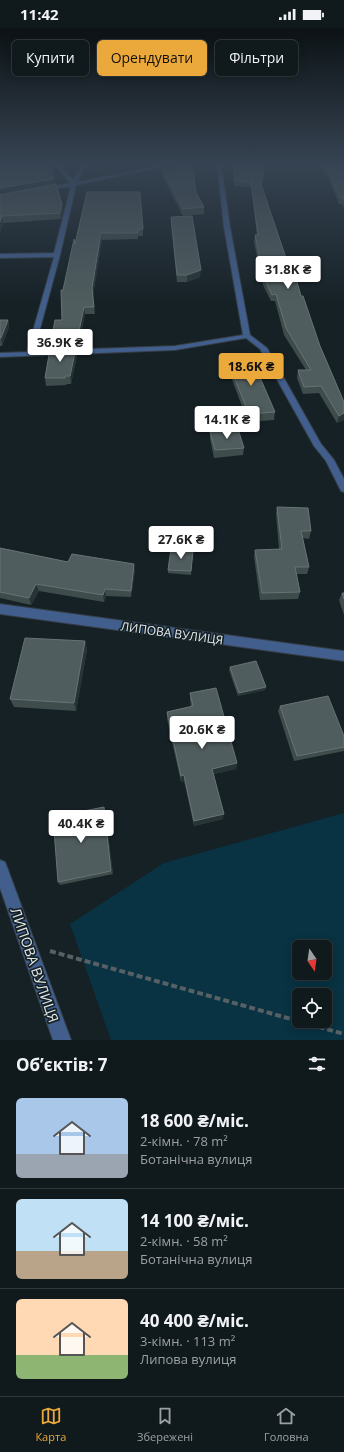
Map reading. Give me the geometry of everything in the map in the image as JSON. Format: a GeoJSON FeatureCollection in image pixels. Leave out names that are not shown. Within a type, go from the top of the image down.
{"type":"FeatureCollection","features":[{"type":"Feature","properties":{"kind":"street"},"geometry":{"type":"LineString","coordinates":[[30,354],[68,210]]}},
{"type":"Feature","properties":{"kind":"street"},"geometry":{"type":"LineString","coordinates":[[225,210],[247,336],[263,348],[318,446],[330,460],[344,489]]}},
{"type":"Feature","properties":{"kind":"street"},"geometry":{"type":"LineString","coordinates":[[0,256],[57,255]]}},
{"type":"Feature","properties":{"kind":"street"},"geometry":{"type":"LineString","coordinates":[[0,354],[176,348],[247,336]]}},
{"type":"Feature","properties":{"kind":"street","name":"ЛИПОВА ВУЛИЦЯ"},"geometry":{"type":"LineString","coordinates":[[0,609],[344,656]]}},
{"type":"Feature","properties":{"kind":"street","name":"ЛИПОВА ВУЛИЦЯ"},"geometry":{"type":"LineString","coordinates":[[0,867],[62,1040]]}},
{"type":"Feature","properties":{"kind":"path"},"geometry":{"type":"LineString","coordinates":[[28,945],[344,1034]]}},
{"type":"Feature","properties":{"kind":"shaded area"},"geometry":{"type":"Polygon","coordinates":[[[344,813],[344,1040],[111,1040],[70,924],[164,863],[344,813]]]}},
{"type":"Feature","properties":{"kind":"building"},"geometry":{"type":"Polygon","coordinates":[[[0,210],[61,210],[60,213],[2,216],[0,222],[0,210]]]}},
{"type":"Feature","properties":{"kind":"building"},"geometry":{"type":"Polygon","coordinates":[[[83,210],[141,210],[143,229],[138,229],[138,233],[101,233],[92,288],[94,307],[84,307],[77,341],[51,341],[55,320],[62,320],[61,290],[63,290],[74,239],[75,244],[83,210]]]}},
{"type":"Feature","properties":{"kind":"building"},"geometry":{"type":"Polygon","coordinates":[[[255,210],[270,210],[288,264],[292,264],[301,296],[303,296],[320,346],[344,402],[344,413],[339,416],[321,386],[304,387],[298,370],[311,370],[286,328],[276,294],[272,295],[264,278],[255,235],[258,235],[255,210]]]}},
{"type":"Feature","properties":{"kind":"building"},"geometry":{"type":"Polygon","coordinates":[[[192,216],[201,270],[187,275],[177,275],[171,217],[192,216]]]}},
{"type":"Feature","properties":{"kind":"building"},"geometry":{"type":"Polygon","coordinates":[[[0,320],[8,320],[1,338],[0,338],[0,320]]]}},
{"type":"Feature","properties":{"kind":"building"},"geometry":{"type":"Polygon","coordinates":[[[76,348],[70,376],[65,376],[65,378],[45,378],[50,349],[76,348]]]}},
{"type":"Feature","properties":{"kind":"building"},"geometry":{"type":"Polygon","coordinates":[[[252,359],[275,412],[249,414],[228,362],[252,359]]]}},
{"type":"Feature","properties":{"kind":"building"},"geometry":{"type":"Polygon","coordinates":[[[238,429],[244,448],[215,450],[210,432],[238,429]]]}},
{"type":"Feature","properties":{"kind":"building"},"geometry":{"type":"Polygon","coordinates":[[[277,507],[308,508],[311,531],[301,531],[309,567],[295,567],[300,592],[262,593],[255,550],[282,549],[277,507]]]}},
{"type":"Feature","properties":{"kind":"building"},"geometry":{"type":"Polygon","coordinates":[[[0,548],[68,562],[72,554],[134,564],[131,591],[105,589],[103,595],[36,584],[29,598],[0,592],[0,548]]]}},
{"type":"Feature","properties":{"kind":"building"},"geometry":{"type":"Polygon","coordinates":[[[171,549],[193,551],[191,571],[168,570],[171,549]]]}},
{"type":"Feature","properties":{"kind":"building"},"geometry":{"type":"Polygon","coordinates":[[[25,638],[85,641],[74,703],[10,699],[25,638]]]}},
{"type":"Feature","properties":{"kind":"building"},"geometry":{"type":"Polygon","coordinates":[[[256,661],[266,687],[239,693],[230,667],[256,661]]]}},
{"type":"Feature","properties":{"kind":"building"},"geometry":{"type":"Polygon","coordinates":[[[216,688],[237,763],[212,769],[224,814],[194,821],[184,775],[181,776],[167,712],[193,706],[190,693],[216,688]]]}},
{"type":"Feature","properties":{"kind":"building"},"geometry":{"type":"Polygon","coordinates":[[[328,696],[344,736],[344,747],[297,756],[280,706],[328,696]]]}},
{"type":"Feature","properties":{"kind":"building"},"geometry":{"type":"Polygon","coordinates":[[[104,807],[111,871],[58,882],[53,817],[104,807]]]}}]}
